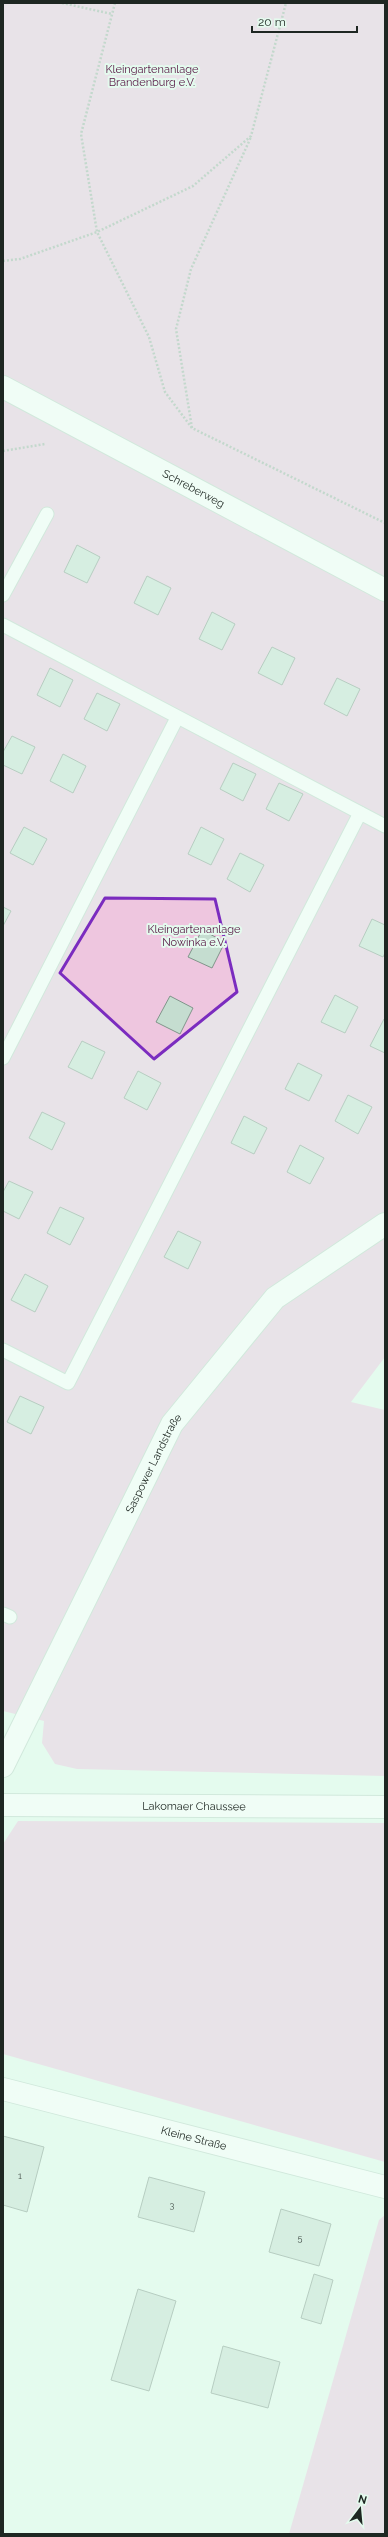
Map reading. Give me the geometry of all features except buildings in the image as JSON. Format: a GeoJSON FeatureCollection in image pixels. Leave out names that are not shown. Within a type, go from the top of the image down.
{"type":"FeatureCollection","features":[{"type":"Feature","properties":{"kind":"street","name":"Schreberweg"},"geometry":{"type":"LineString","coordinates":[[3,387],[385,590]]}},
{"type":"Feature","properties":{"kind":"street","name":"Saspower Landstraße"},"geometry":{"type":"LineString","coordinates":[[3,1766],[172,1424],[275,1298],[385,1224]]}},
{"type":"Feature","properties":{"kind":"street","name":"Lakomaer Chaussee"},"geometry":{"type":"LineString","coordinates":[[3,1805],[385,1807]]}},
{"type":"Feature","properties":{"kind":"street","name":"Kleine Straße"},"geometry":{"type":"LineString","coordinates":[[3,2089],[385,2187]]}},
{"type":"Feature","properties":{"kind":"lane"},"geometry":{"type":"LineString","coordinates":[[3,595],[47,514]]}},
{"type":"Feature","properties":{"kind":"lane"},"geometry":{"type":"LineString","coordinates":[[3,625],[177,718],[385,826]]}},
{"type":"Feature","properties":{"kind":"lane"},"geometry":{"type":"LineString","coordinates":[[3,1058],[177,718]]}},
{"type":"Feature","properties":{"kind":"lane"},"geometry":{"type":"LineString","coordinates":[[3,1350],[68,1383],[360,813]]}},
{"type":"Feature","properties":{"kind":"path"},"geometry":{"type":"LineString","coordinates":[[62,3],[112,14]]}},
{"type":"Feature","properties":{"kind":"path"},"geometry":{"type":"LineString","coordinates":[[115,3],[81,134],[97,232],[149,337],[165,392],[192,428],[385,523]]}},
{"type":"Feature","properties":{"kind":"path"},"geometry":{"type":"LineString","coordinates":[[192,428],[176,329],[191,269],[251,136],[286,3]]}},
{"type":"Feature","properties":{"kind":"path"},"geometry":{"type":"LineString","coordinates":[[3,261],[20,259],[97,232],[193,186],[251,136]]}},
{"type":"Feature","properties":{"kind":"highlighted area"},"geometry":{"type":"Polygon","coordinates":[[[105,898],[215,899],[237,992],[154,1059],[60,973],[105,898]]]}},
{"type":"Feature","properties":{"kind":"green space"},"geometry":{"type":"Polygon","coordinates":[[[3,3],[385,3],[385,1357],[351,1402],[385,1410],[385,1776],[77,1769],[55,1764],[42,1743],[44,1721],[3,1711],[3,3]]]}},
{"type":"Feature","properties":{"kind":"green space"},"geometry":{"type":"Polygon","coordinates":[[[18,1821],[385,1823],[385,2162],[3,2054],[3,1844],[18,1821]]]}},
{"type":"Feature","properties":{"kind":"green space"},"geometry":{"type":"Polygon","coordinates":[[[385,2215],[385,2534],[289,2534],[379,2220],[385,2215]]]}},
{"type":"Feature","properties":{"kind":"park label","name":"Kleingartenanlage Brandenburg e.V."},"geometry":{"type":"Point","coordinates":[152,75]}},
{"type":"Feature","properties":{"kind":"park label","name":"Kleingartenanlage Nowinka e.V."},"geometry":{"type":"Point","coordinates":[194,935]}}]}
